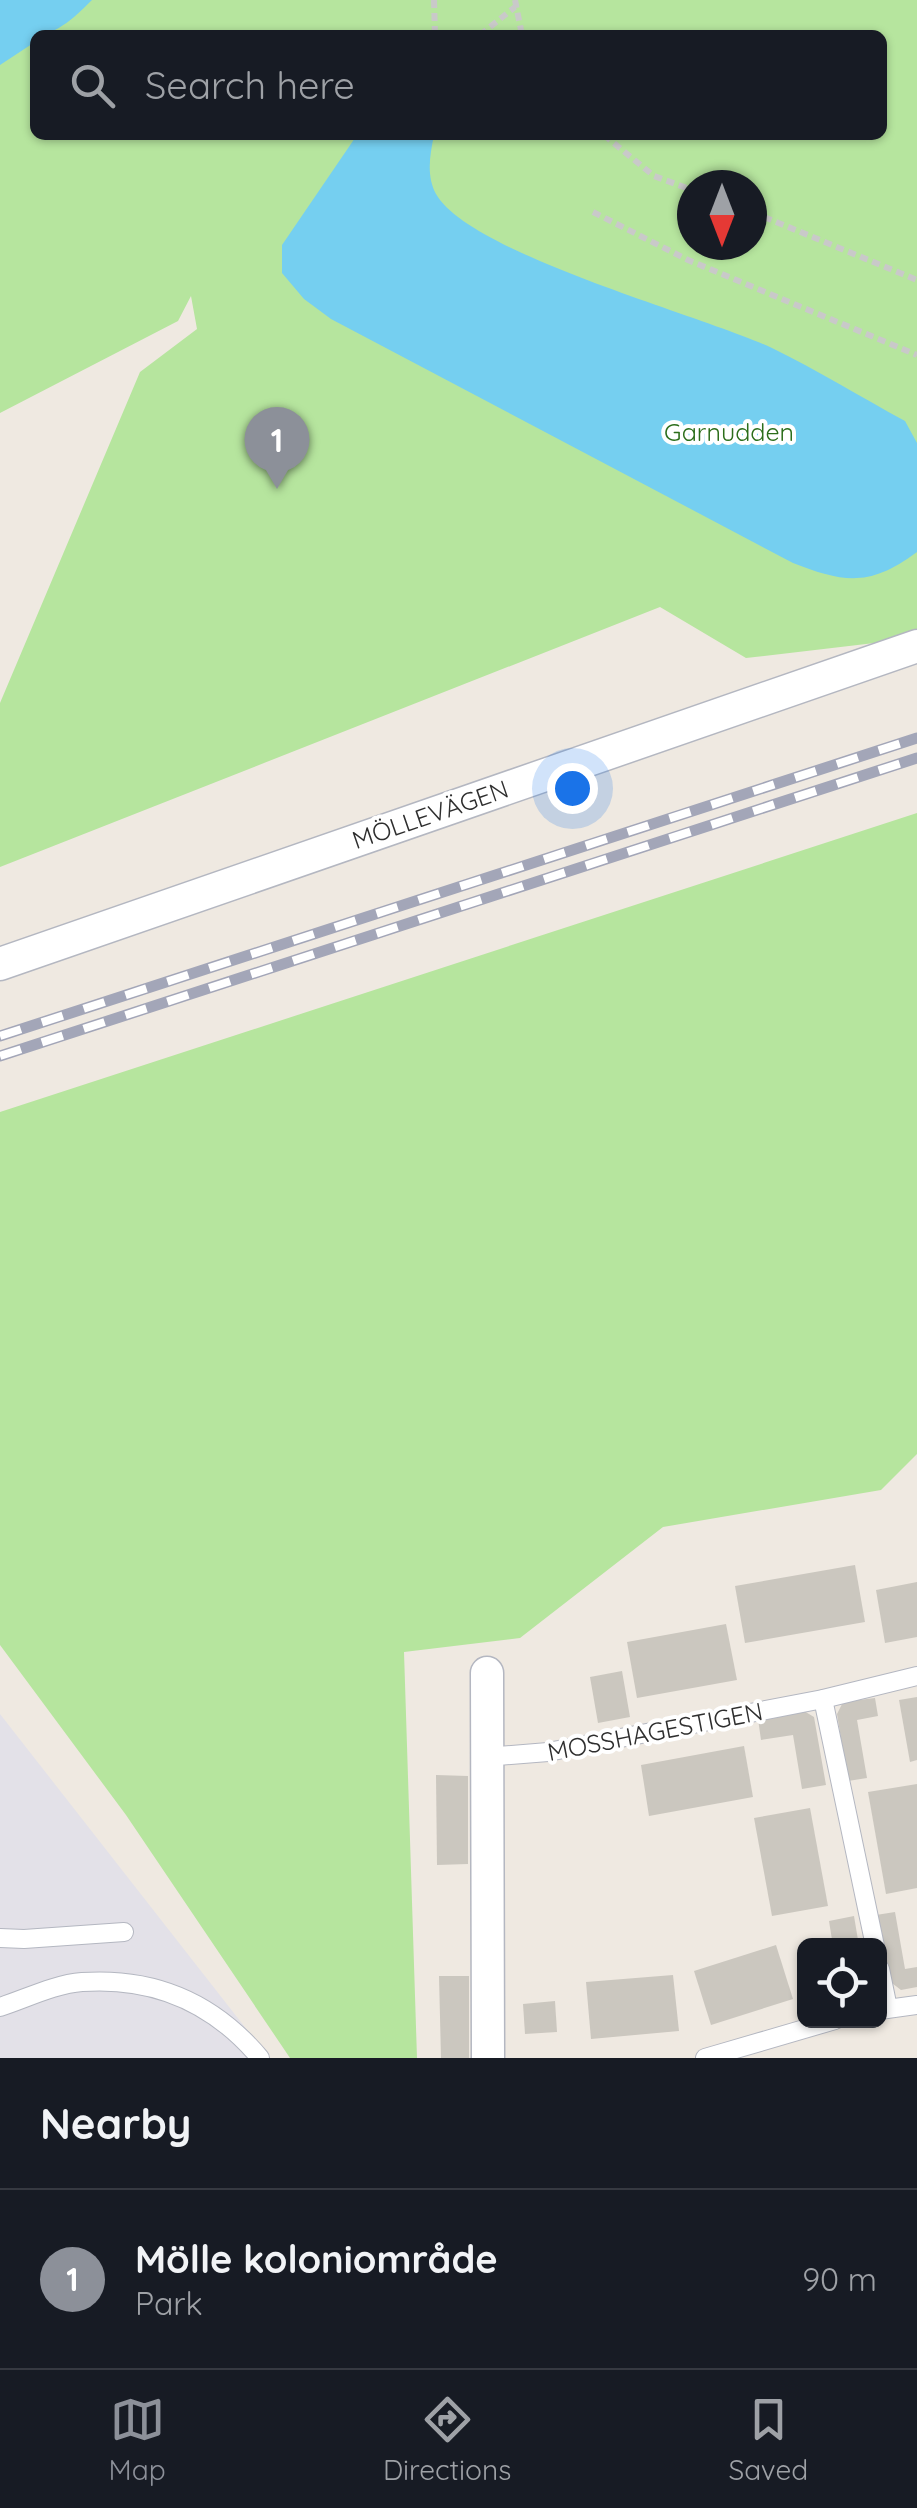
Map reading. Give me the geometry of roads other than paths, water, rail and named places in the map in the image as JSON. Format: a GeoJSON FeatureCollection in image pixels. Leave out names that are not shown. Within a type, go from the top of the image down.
{"type":"FeatureCollection","features":[{"type":"Feature","properties":{"kind":"street","name":"MÖLLEVÄGEN"},"geometry":{"type":"LineString","coordinates":[[0,964],[917,646]]}},
{"type":"Feature","properties":{"kind":"street"},"geometry":{"type":"LineString","coordinates":[[488,1673],[488,2058]]}},
{"type":"Feature","properties":{"kind":"lane","name":"MOSSHAGESTIGEN"},"geometry":{"type":"LineString","coordinates":[[486,1757],[548,1752],[823,1699],[917,1676]]}},
{"type":"Feature","properties":{"kind":"lane"},"geometry":{"type":"LineString","coordinates":[[823,1699],[873,1938]]}},
{"type":"Feature","properties":{"kind":"lane"},"geometry":{"type":"LineString","coordinates":[[0,1938],[124,1932]]}},
{"type":"Feature","properties":{"kind":"lane"},"geometry":{"type":"LineString","coordinates":[[0,2007],[78,1982],[141,1984],[196,2003],[236,2030],[260,2058]]}},
{"type":"Feature","properties":{"kind":"lane"},"geometry":{"type":"LineString","coordinates":[[887,2009],[917,2005]]}},
{"type":"Feature","properties":{"kind":"lane"},"geometry":{"type":"LineString","coordinates":[[706,2058],[808,2028]]}},
{"type":"Feature","properties":{"kind":"water"},"geometry":{"type":"Polygon","coordinates":[[[0,0],[92,0],[59,28],[30,30],[30,45],[0,65],[0,0]]]}},
{"type":"Feature","properties":{"kind":"water"},"geometry":{"type":"Polygon","coordinates":[[[354,140],[433,140],[430,172],[436,194],[457,216],[493,239],[590,281],[772,348],[905,421],[917,443],[917,552],[885,571],[856,578],[827,575],[793,563],[331,319],[304,299],[282,273],[282,245],[354,140]]]}},
{"type":"Feature","properties":{"kind":"railway"},"geometry":{"type":"LineString","coordinates":[[0,1036],[917,738]]}},
{"type":"Feature","properties":{"kind":"railway"},"geometry":{"type":"LineString","coordinates":[[0,1056],[917,758]]}},
{"type":"Feature","properties":{"kind":"place","name":"Mölle koloniområde"},"geometry":{"type":"Point","coordinates":[277,489]}},
{"type":"Feature","properties":{"kind":"park label","name":"Garnudden"},"geometry":{"type":"Point","coordinates":[729,431]}}]}
